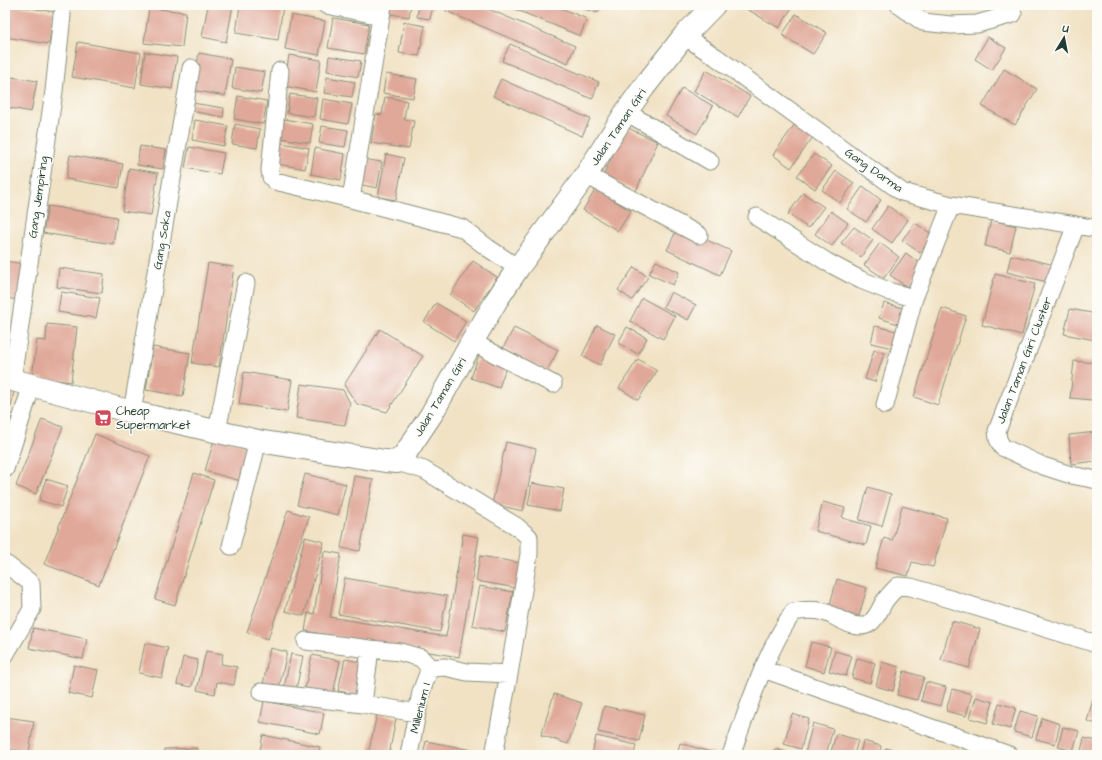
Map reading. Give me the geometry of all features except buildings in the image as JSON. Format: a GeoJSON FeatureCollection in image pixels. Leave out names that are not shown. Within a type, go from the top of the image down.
{"type":"FeatureCollection","features":[{"type":"Feature","properties":{"kind":"street"},"geometry":{"type":"LineString","coordinates":[[326,5],[382,11],[351,199]]}},
{"type":"Feature","properties":{"kind":"street","name":"Jalan Taman Giri"},"geometry":{"type":"LineString","coordinates":[[398,462],[431,415],[498,298],[518,268],[586,175],[626,112],[684,36],[714,5]]}},
{"type":"Feature","properties":{"kind":"street"},"geometry":{"type":"LineString","coordinates":[[898,5],[923,22],[952,25],[977,24],[1013,14]]}},
{"type":"Feature","properties":{"kind":"street","name":"Gang Jempiring"},"geometry":{"type":"LineString","coordinates":[[5,469],[54,91],[62,15]]}},
{"type":"Feature","properties":{"kind":"street","name":"Gang Darma"},"geometry":{"type":"LineString","coordinates":[[684,36],[716,57],[902,192],[951,205],[1076,225],[1097,230]]}},
{"type":"Feature","properties":{"kind":"street","name":"Gang Soka"},"geometry":{"type":"LineString","coordinates":[[132,412],[192,68]]}},
{"type":"Feature","properties":{"kind":"street"},"geometry":{"type":"LineString","coordinates":[[280,70],[270,170],[271,177],[275,181],[462,228],[518,268]]}},
{"type":"Feature","properties":{"kind":"street"},"geometry":{"type":"LineString","coordinates":[[626,112],[710,161]]}},
{"type":"Feature","properties":{"kind":"street"},"geometry":{"type":"LineString","coordinates":[[586,175],[699,235]]}},
{"type":"Feature","properties":{"kind":"street"},"geometry":{"type":"LineString","coordinates":[[885,405],[914,298],[951,205]]}},
{"type":"Feature","properties":{"kind":"street"},"geometry":{"type":"LineString","coordinates":[[757,217],[827,262],[861,280],[891,292],[914,298]]}},
{"type":"Feature","properties":{"kind":"street","name":"Jalan Taman Giri Cluster"},"geometry":{"type":"LineString","coordinates":[[1076,225],[997,431],[998,439],[1002,447],[1043,466],[1071,475],[1097,480]]}},
{"type":"Feature","properties":{"kind":"street"},"geometry":{"type":"LineString","coordinates":[[217,431],[246,283]]}},
{"type":"Feature","properties":{"kind":"street"},"geometry":{"type":"LineString","coordinates":[[472,342],[554,384]]}},
{"type":"Feature","properties":{"kind":"street"},"geometry":{"type":"LineString","coordinates":[[16,381],[132,412],[258,440],[398,462],[424,470],[516,526],[529,537],[529,554],[495,754]]}},
{"type":"Feature","properties":{"kind":"street"},"geometry":{"type":"LineString","coordinates":[[230,546],[258,440]]}},
{"type":"Feature","properties":{"kind":"street"},"geometry":{"type":"LineString","coordinates":[[5,564],[31,583],[33,602],[32,609],[5,655]]}},
{"type":"Feature","properties":{"kind":"street"},"geometry":{"type":"LineString","coordinates":[[731,755],[763,669],[784,626],[793,612],[811,609],[824,612],[859,627],[870,623],[877,616],[884,602],[898,586],[911,587],[1097,644]]}},
{"type":"Feature","properties":{"kind":"street"},"geometry":{"type":"LineString","coordinates":[[306,641],[400,652],[422,658],[430,668]]}},
{"type":"Feature","properties":{"kind":"street"},"geometry":{"type":"LineString","coordinates":[[363,704],[370,649]]}},
{"type":"Feature","properties":{"kind":"street","name":"Millenium 1"},"geometry":{"type":"LineString","coordinates":[[409,755],[421,692],[430,668],[445,667],[467,672],[509,674]]}},
{"type":"Feature","properties":{"kind":"street"},"geometry":{"type":"LineString","coordinates":[[763,669],[1010,755]]}},
{"type":"Feature","properties":{"kind":"street"},"geometry":{"type":"LineString","coordinates":[[261,692],[363,704],[417,713]]}},
{"type":"Feature","properties":{"kind":"place","name":"Cheap Supermarket"},"geometry":{"type":"Point","coordinates":[103,418]}}]}
